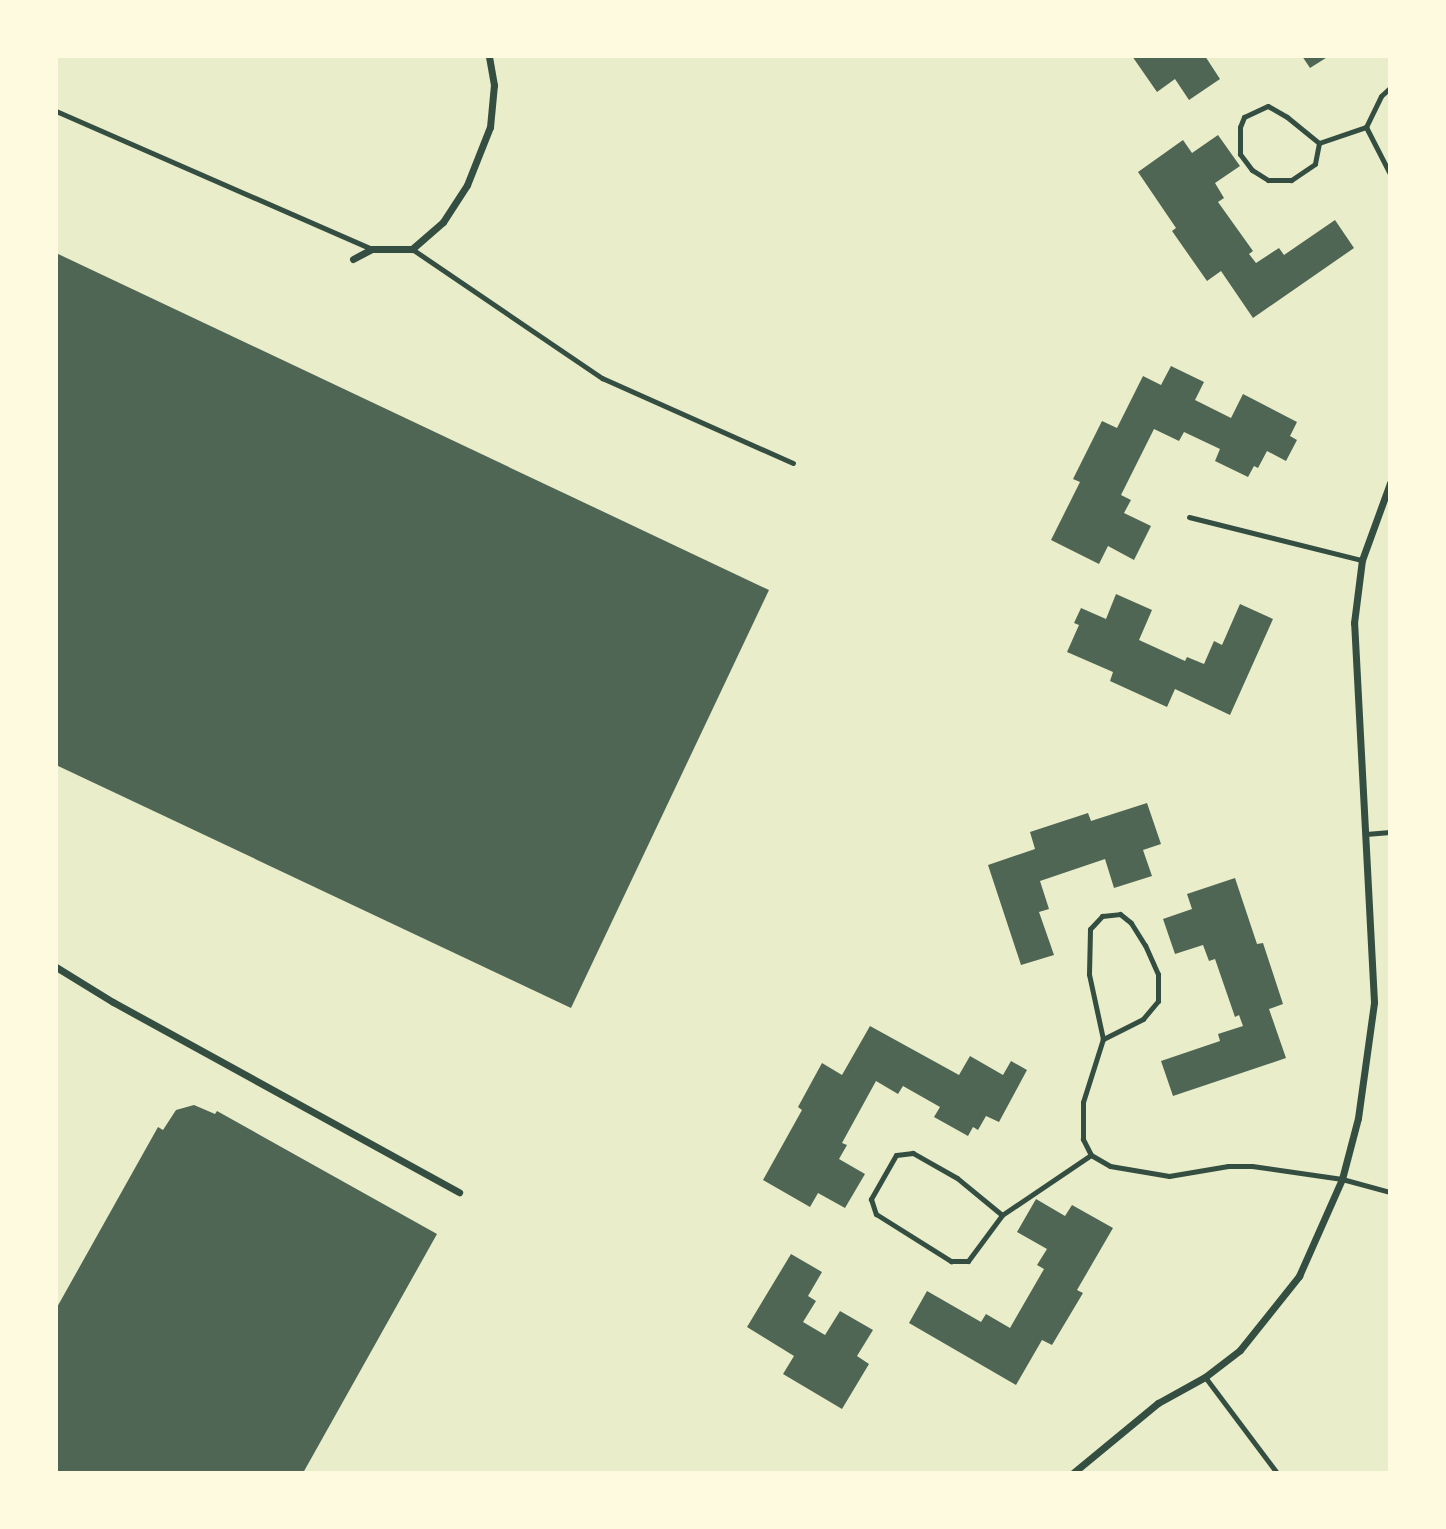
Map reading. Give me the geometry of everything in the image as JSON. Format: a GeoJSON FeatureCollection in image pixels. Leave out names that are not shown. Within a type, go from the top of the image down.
{"type":"FeatureCollection","features":[{"type":"Feature","properties":{"kind":"street"},"geometry":{"type":"LineString","coordinates":[[353,259],[372,249],[412,249],[443,222],[467,186],[490,127],[494,85],[489,56]]}},
{"type":"Feature","properties":{"kind":"street"},"geometry":{"type":"LineString","coordinates":[[1073,1473],[1158,1403],[1205,1377],[1240,1350],[1299,1276],[1342,1179],[1358,1118],[1374,1002],[1354,623],[1362,560],[1390,483]]}},
{"type":"Feature","properties":{"kind":"street"},"geometry":{"type":"LineString","coordinates":[[56,967],[113,1002],[459,1192]]}},
{"type":"Feature","properties":{"kind":"lane"},"geometry":{"type":"LineString","coordinates":[[1319,143],[1366,127],[1381,96],[1390,88]]}},
{"type":"Feature","properties":{"kind":"lane"},"geometry":{"type":"LineString","coordinates":[[1268,106],[1287,117],[1319,143],[1315,164],[1303,175],[1291,180],[1268,180],[1252,170],[1240,154],[1240,127],[1244,117],[1268,106]]}},
{"type":"Feature","properties":{"kind":"lane"},"geometry":{"type":"LineString","coordinates":[[56,111],[372,249]]}},
{"type":"Feature","properties":{"kind":"lane"},"geometry":{"type":"LineString","coordinates":[[1366,127],[1390,174]]}},
{"type":"Feature","properties":{"kind":"lane"},"geometry":{"type":"LineString","coordinates":[[412,249],[602,378],[793,463]]}},
{"type":"Feature","properties":{"kind":"lane"},"geometry":{"type":"LineString","coordinates":[[1189,517],[1362,560]]}},
{"type":"Feature","properties":{"kind":"lane"},"geometry":{"type":"LineString","coordinates":[[1366,834],[1390,832]]}},
{"type":"Feature","properties":{"kind":"lane"},"geometry":{"type":"LineString","coordinates":[[1103,1039],[1143,1019],[1158,1001],[1158,974],[1145,945],[1131,923],[1120,914],[1102,916],[1090,929],[1089,974],[1103,1039],[1083,1102],[1083,1139],[1091,1155],[1111,1166],[1169,1176],[1228,1166],[1252,1166],[1342,1179],[1390,1192]]}},
{"type":"Feature","properties":{"kind":"lane"},"geometry":{"type":"LineString","coordinates":[[1002,1215],[957,1178],[913,1153],[896,1155],[871,1199],[876,1214],[951,1261],[968,1261],[1002,1215],[1091,1155]]}},
{"type":"Feature","properties":{"kind":"lane"},"geometry":{"type":"LineString","coordinates":[[1205,1377],[1277,1473]]}},
{"type":"Feature","properties":{"kind":"building"},"geometry":{"type":"Polygon","coordinates":[[[1132,56],[1205,56],[1220,79],[1189,100],[1175,79],[1157,92],[1132,56]]]}},
{"type":"Feature","properties":{"kind":"building"},"geometry":{"type":"Polygon","coordinates":[[[1302,56],[1329,56],[1310,68],[1302,56]]]}},
{"type":"Feature","properties":{"kind":"building"},"geometry":{"type":"Polygon","coordinates":[[[1218,135],[1240,166],[1215,183],[1224,198],[1218,202],[1253,251],[1249,254],[1256,263],[1279,248],[1284,255],[1335,220],[1354,248],[1253,318],[1221,271],[1207,281],[1172,231],[1176,228],[1138,172],[1183,140],[1192,153],[1218,135]]]}},
{"type":"Feature","properties":{"kind":"building"},"geometry":{"type":"Polygon","coordinates":[[[56,253],[769,590],[571,1008],[56,765],[56,253]]]}},
{"type":"Feature","properties":{"kind":"building"},"geometry":{"type":"Polygon","coordinates":[[[1171,366],[1204,382],[1195,400],[1231,418],[1243,394],[1297,422],[1290,436],[1297,440],[1286,461],[1267,451],[1258,468],[1254,466],[1248,477],[1215,461],[1220,449],[1184,432],[1179,441],[1154,429],[1121,495],[1131,500],[1124,513],[1151,526],[1134,560],[1108,546],[1099,564],[1051,540],[1080,482],[1073,479],[1102,421],[1117,428],[1143,376],[1161,385],[1171,366]]]}},
{"type":"Feature","properties":{"kind":"building"},"geometry":{"type":"Polygon","coordinates":[[[1116,594],[1152,610],[1139,640],[1185,661],[1187,657],[1204,664],[1214,641],[1222,645],[1240,604],[1273,619],[1230,715],[1175,689],[1167,707],[1110,681],[1113,672],[1067,652],[1079,625],[1074,623],[1081,608],[1106,619],[1116,594]]]}},
{"type":"Feature","properties":{"kind":"building"},"geometry":{"type":"Polygon","coordinates":[[[1147,803],[1161,844],[1143,850],[1152,876],[1114,888],[1105,859],[1040,881],[1049,909],[1039,912],[1054,955],[1021,965],[988,865],[1035,849],[1030,832],[1088,813],[1091,821],[1147,803]]]}},
{"type":"Feature","properties":{"kind":"building"},"geometry":{"type":"Polygon","coordinates":[[[1235,878],[1257,944],[1263,943],[1283,1004],[1269,1009],[1286,1058],[1173,1096],[1161,1061],[1220,1041],[1218,1034],[1243,1026],[1239,1015],[1235,1017],[1215,959],[1209,961],[1203,945],[1175,954],[1163,919],[1192,909],[1187,894],[1235,878]]]}},
{"type":"Feature","properties":{"kind":"building"},"geometry":{"type":"Polygon","coordinates":[[[870,1026],[959,1075],[970,1056],[1003,1075],[1011,1061],[1027,1070],[999,1122],[986,1116],[978,1130],[973,1127],[968,1136],[934,1117],[940,1107],[903,1086],[898,1094],[876,1081],[842,1143],[847,1145],[839,1159],[865,1174],[845,1208],[818,1193],[810,1207],[763,1180],[802,1110],[798,1107],[822,1063],[842,1075],[870,1026]]]}},
{"type":"Feature","properties":{"kind":"building"},"geometry":{"type":"Polygon","coordinates":[[[194,1105],[215,1114],[217,1111],[437,1234],[303,1473],[56,1473],[56,1309],[158,1127],[163,1130],[176,1110],[194,1105]]]}},
{"type":"Feature","properties":{"kind":"building"},"geometry":{"type":"Polygon","coordinates":[[[1036,1199],[1065,1216],[1072,1205],[1113,1228],[1077,1290],[1083,1293],[1052,1345],[1042,1340],[1016,1385],[909,1323],[927,1291],[981,1322],[986,1314],[1010,1328],[1044,1269],[1037,1265],[1047,1249],[1017,1232],[1036,1199]]]}},
{"type":"Feature","properties":{"kind":"building"},"geometry":{"type":"Polygon","coordinates":[[[791,1254],[822,1272],[808,1296],[816,1301],[803,1322],[825,1335],[840,1311],[873,1330],[857,1356],[869,1364],[842,1409],[783,1374],[794,1356],[747,1327],[791,1254]]]}}]}
